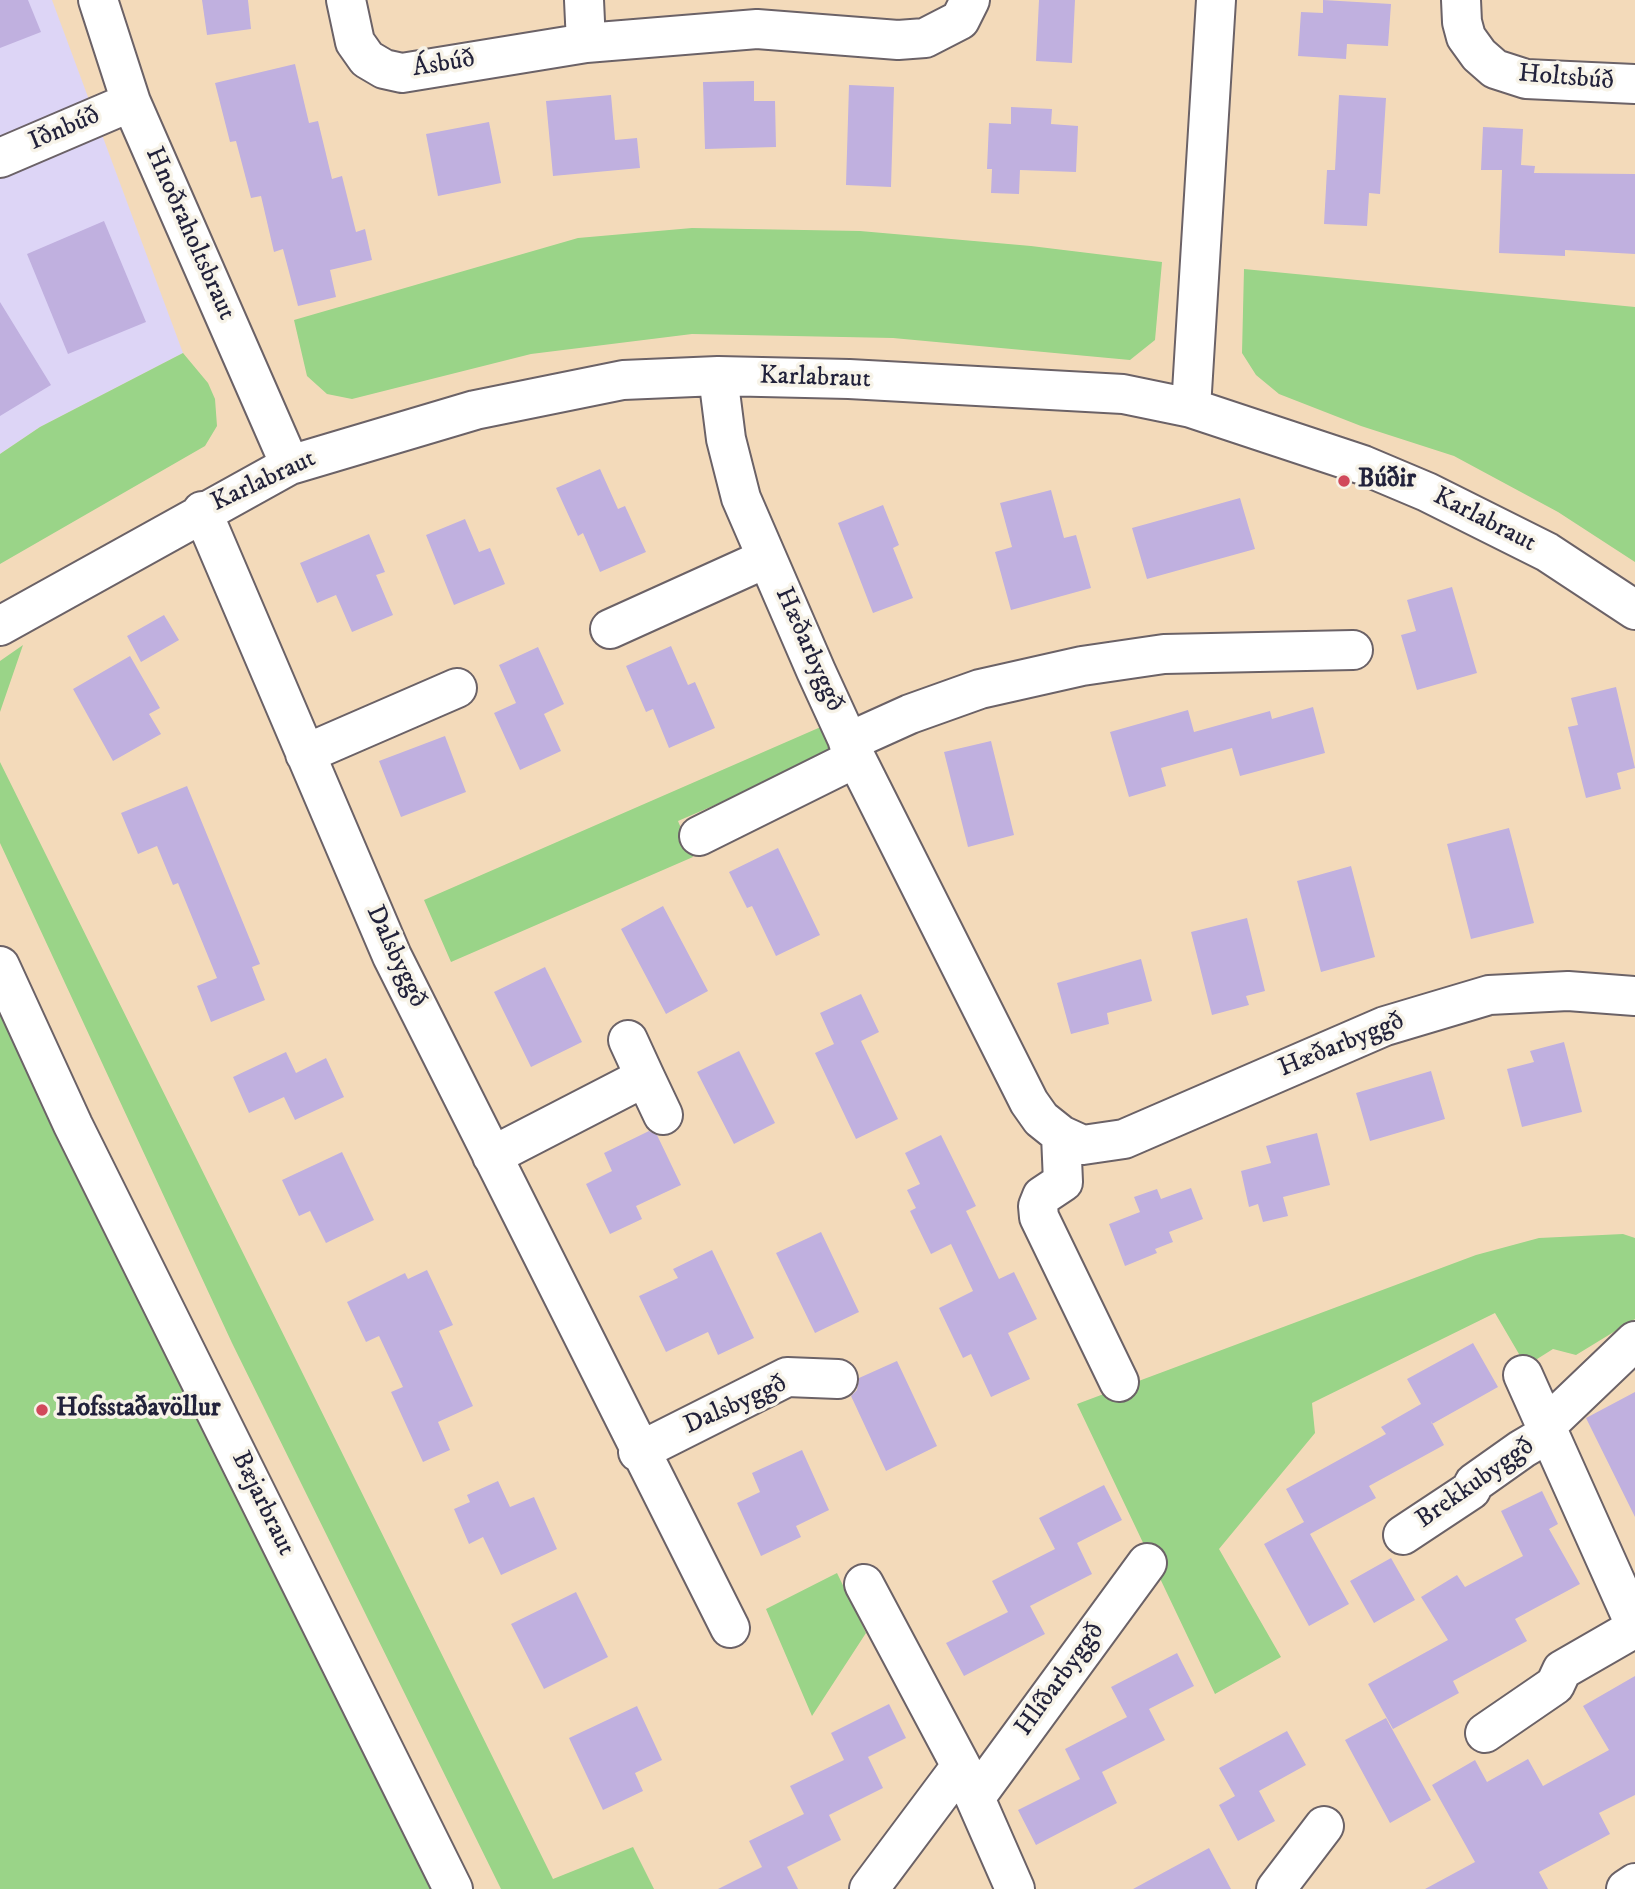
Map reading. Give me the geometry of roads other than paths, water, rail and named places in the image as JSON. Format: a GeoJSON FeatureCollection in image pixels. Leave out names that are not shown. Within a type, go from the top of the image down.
{"type":"FeatureCollection","features":[{"type":"Feature","properties":{"kind":"street","name":"Hnoðraholtsbraut"},"geometry":{"type":"LineString","coordinates":[[98,0],[131,102],[290,465]]}},
{"type":"Feature","properties":{"kind":"street","name":"Ásbúð"},"geometry":{"type":"LineString","coordinates":[[346,0],[355,42],[367,59],[384,69],[402,73],[756,15],[898,40],[925,38],[960,20],[970,0]]}},
{"type":"Feature","properties":{"kind":"street"},"geometry":{"type":"LineString","coordinates":[[584,0],[586,43]]}},
{"type":"Feature","properties":{"kind":"street"},"geometry":{"type":"LineString","coordinates":[[1191,408],[1216,0]]}},
{"type":"Feature","properties":{"kind":"street","name":"Holtsbúð"},"geometry":{"type":"LineString","coordinates":[[1461,0],[1466,37],[1479,55],[1495,69],[1526,79],[1635,84]]}},
{"type":"Feature","properties":{"kind":"street","name":"Iðnbúð"},"geometry":{"type":"LineString","coordinates":[[0,158],[131,102]]}},
{"type":"Feature","properties":{"kind":"street","name":"Karlabraut"},"geometry":{"type":"LineString","coordinates":[[0,626],[103,571],[202,511],[290,465],[475,410],[623,380],[718,376],[849,379],[1123,394],[1191,408],[1363,465],[1427,492],[1547,552],[1635,610]]}},
{"type":"Feature","properties":{"kind":"street","name":"Hæðarbyggð"},"geometry":{"type":"LineString","coordinates":[[718,376],[726,439],[741,498],[852,750],[1029,1102],[1041,1118],[1061,1135],[1083,1145],[1124,1139],[1385,1026],[1489,995],[1568,991],[1635,996]]}},
{"type":"Feature","properties":{"kind":"street","name":"Dalsbyggð"},"geometry":{"type":"LineString","coordinates":[[202,511],[393,956],[638,1452],[730,1629]]}},
{"type":"Feature","properties":{"kind":"street","name":"Hæðarbyggð"},"geometry":{"type":"LineString","coordinates":[[610,629],[767,558]]}},
{"type":"Feature","properties":{"kind":"street","name":"Hæðarbyggð"},"geometry":{"type":"LineString","coordinates":[[699,836],[852,750],[910,713],[980,689],[1082,666],[1164,654],[1353,650]]}},
{"type":"Feature","properties":{"kind":"street"},"geometry":{"type":"LineString","coordinates":[[306,754],[457,688]]}},
{"type":"Feature","properties":{"kind":"street","name":"Bæjarbraut"},"geometry":{"type":"LineString","coordinates":[[0,966],[73,1125],[453,1889]]}},
{"type":"Feature","properties":{"kind":"street"},"geometry":{"type":"LineString","coordinates":[[628,1040],[663,1115]]}},
{"type":"Feature","properties":{"kind":"street"},"geometry":{"type":"LineString","coordinates":[[492,1156],[645,1077]]}},
{"type":"Feature","properties":{"kind":"street"},"geometry":{"type":"LineString","coordinates":[[1061,1135],[1063,1182],[1042,1196],[1038,1206],[1039,1217],[1119,1382]]}},
{"type":"Feature","properties":{"kind":"street","name":"Brekkubyggð"},"geometry":{"type":"LineString","coordinates":[[1403,1535],[1471,1490],[1474,1483],[1547,1430],[1635,1341]]}},
{"type":"Feature","properties":{"kind":"street","name":"Brekkubyggð"},"geometry":{"type":"LineString","coordinates":[[1485,1733],[1555,1685],[1562,1670],[1635,1627],[1523,1375]]}},
{"type":"Feature","properties":{"kind":"street","name":"Dalsbyggð"},"geometry":{"type":"LineString","coordinates":[[638,1452],[787,1377],[838,1379]]}},
{"type":"Feature","properties":{"kind":"street","name":"Hlíðarbyggð"},"geometry":{"type":"LineString","coordinates":[[869,1889],[968,1782],[1147,1563]]}},
{"type":"Feature","properties":{"kind":"street"},"geometry":{"type":"LineString","coordinates":[[864,1584],[968,1782],[1015,1889]]}},
{"type":"Feature","properties":{"kind":"street"},"geometry":{"type":"LineString","coordinates":[[1276,1889],[1324,1826]]}},
{"type":"Feature","properties":{"kind":"street"},"geometry":{"type":"LineString","coordinates":[[1626,1889],[1635,1883]]}},
{"type":"Feature","properties":{"kind":"place","name":"Búðir"},"geometry":{"type":"Point","coordinates":[1344,481]}},
{"type":"Feature","properties":{"kind":"place","name":"Hofsstaðavöllur"},"geometry":{"type":"Point","coordinates":[42,1410]}}]}
